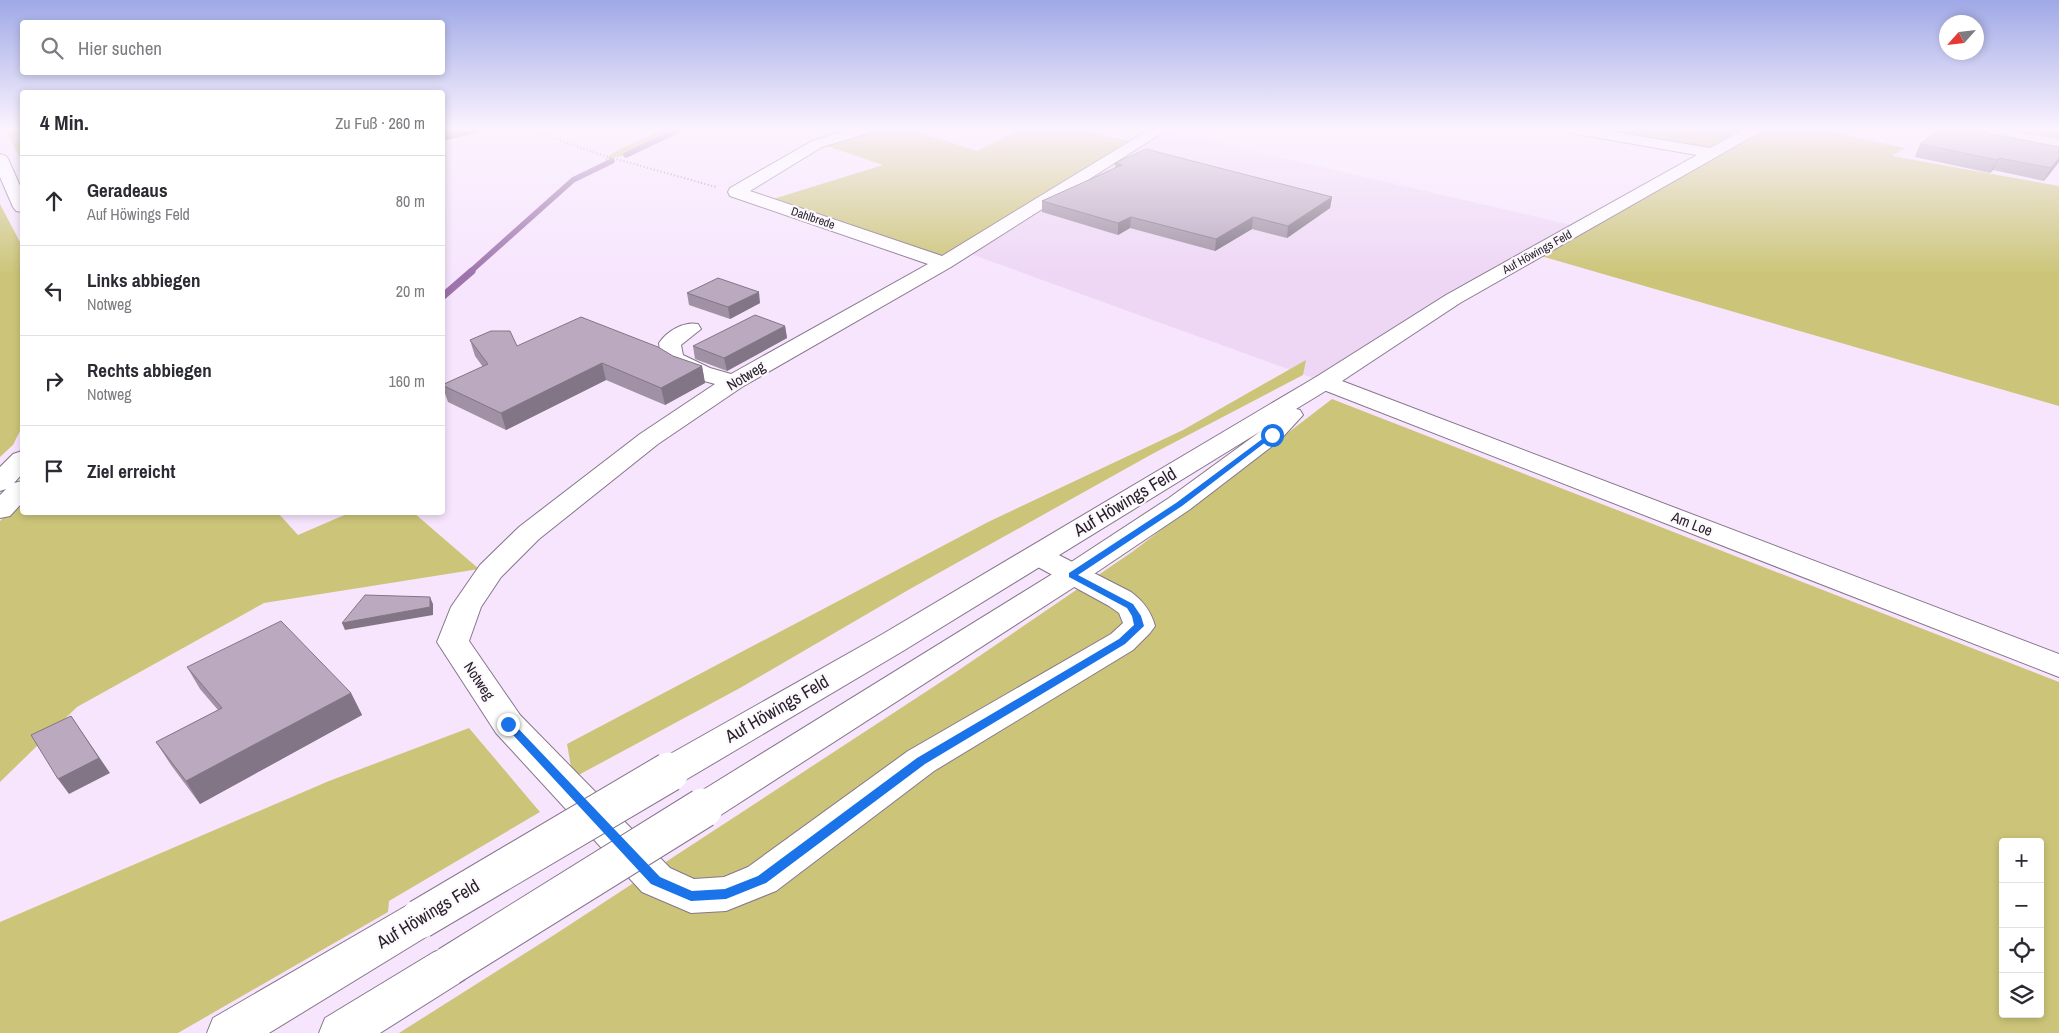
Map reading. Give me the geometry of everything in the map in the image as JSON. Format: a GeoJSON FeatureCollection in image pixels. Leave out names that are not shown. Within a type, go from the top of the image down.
{"type":"FeatureCollection","features":[{"type":"Feature","properties":{"kind":"street"},"geometry":{"type":"LineString","coordinates":[[8,177],[20,203]]}},
{"type":"Feature","properties":{"kind":"street"},"geometry":{"type":"LineString","coordinates":[[736,192],[761,177]]}},
{"type":"Feature","properties":{"kind":"street","name":"Notweg"},"geometry":{"type":"LineString","coordinates":[[1037,555],[1130,606],[1137,616],[1139,626],[1122,642],[921,761],[762,879],[726,894],[691,896],[656,880],[508,724],[453,642],[466,607],[490,571],[530,533],[649,439],[734,382],[944,262],[1082,177]]}},
{"type":"Feature","properties":{"kind":"street","name":"Auf Höwings Feld"},"geometry":{"type":"LineString","coordinates":[[228,1033],[669,772],[892,643],[1324,382],[1453,299],[1669,177]]}},
{"type":"Feature","properties":{"kind":"street","name":"Dahlbrede"},"geometry":{"type":"LineString","coordinates":[[736,192],[944,262]]}},
{"type":"Feature","properties":{"kind":"street"},"geometry":{"type":"LineString","coordinates":[[690,330],[670,343],[672,358],[702,373],[734,382]]}},
{"type":"Feature","properties":{"kind":"street","name":"Auf Höwings Feld"},"geometry":{"type":"LineString","coordinates":[[341,1033],[703,808],[1072,575],[1179,504],[1272,435],[1324,382]]}},
{"type":"Feature","properties":{"kind":"street","name":"Am Loe"},"geometry":{"type":"LineString","coordinates":[[1324,382],[2059,666]]}},
{"type":"Feature","properties":{"kind":"street"},"geometry":{"type":"LineString","coordinates":[[0,482],[20,461]]}},
{"type":"Feature","properties":{"kind":"street"},"geometry":{"type":"LineString","coordinates":[[0,510],[20,492]]}},
{"type":"Feature","properties":{"kind":"path"},"geometry":{"type":"LineString","coordinates":[[684,177],[736,192]]}},
{"type":"Feature","properties":{"kind":"shaded area"},"geometry":{"type":"Polygon","coordinates":[[[844,177],[1074,177],[941,256],[770,200],[844,177]]]}},
{"type":"Feature","properties":{"kind":"shaded area"},"geometry":{"type":"Polygon","coordinates":[[[1087,177],[1366,177],[1580,227],[1324,382],[968,253],[1087,177]]]}},
{"type":"Feature","properties":{"kind":"shaded area"},"geometry":{"type":"Polygon","coordinates":[[[1669,177],[2010,177],[2059,186],[2059,406],[1534,254],[1669,177]]]}},
{"type":"Feature","properties":{"kind":"shaded area"},"geometry":{"type":"Polygon","coordinates":[[[0,204],[20,242],[20,431],[13,445],[0,457],[0,204]]]}},
{"type":"Feature","properties":{"kind":"shaded area"},"geometry":{"type":"Polygon","coordinates":[[[1306,360],[1303,375],[1154,453],[910,589],[740,688],[573,778],[567,744],[988,522],[1183,430],[1306,360]]]}},
{"type":"Feature","properties":{"kind":"shaded area"},"geometry":{"type":"Polygon","coordinates":[[[1332,399],[2059,682],[2059,1033],[399,1033],[554,935],[953,674],[1132,552],[1332,399]]]}},
{"type":"Feature","properties":{"kind":"shaded area"},"geometry":{"type":"Polygon","coordinates":[[[20,501],[20,515],[280,515],[298,535],[344,515],[416,515],[479,569],[264,603],[77,707],[0,782],[0,521],[20,501]]]}},
{"type":"Feature","properties":{"kind":"shaded area"},"geometry":{"type":"Polygon","coordinates":[[[469,728],[540,812],[389,901],[388,912],[178,1033],[0,1033],[0,922],[329,781],[469,728]]]}},
{"type":"Feature","properties":{"kind":"building"},"geometry":{"type":"Polygon","coordinates":[[[1095,177],[1255,177],[1332,197],[1288,226],[1253,217],[1216,239],[1131,217],[1118,223],[1042,201],[1095,177]]]}},
{"type":"Feature","properties":{"kind":"building"},"geometry":{"type":"Polygon","coordinates":[[[718,278],[759,292],[728,307],[687,293],[718,278]]]}},
{"type":"Feature","properties":{"kind":"building"},"geometry":{"type":"Polygon","coordinates":[[[755,315],[785,326],[724,358],[693,346],[755,315]]]}},
{"type":"Feature","properties":{"kind":"building"},"geometry":{"type":"Polygon","coordinates":[[[581,317],[658,347],[673,356],[702,366],[661,388],[602,363],[501,413],[445,386],[445,384],[488,364],[470,340],[491,331],[510,331],[517,346],[581,317]]]}},
{"type":"Feature","properties":{"kind":"building"},"geometry":{"type":"Polygon","coordinates":[[[365,595],[430,597],[430,607],[342,623],[365,595]]]}},
{"type":"Feature","properties":{"kind":"building"},"geometry":{"type":"Polygon","coordinates":[[[281,621],[351,693],[186,781],[156,742],[222,708],[187,667],[281,621]]]}},
{"type":"Feature","properties":{"kind":"building"},"geometry":{"type":"Polygon","coordinates":[[[71,716],[99,758],[58,779],[31,735],[71,716]]]}},
{"type":"Feature","properties":{"kind":"waterway"},"geometry":{"type":"LineString","coordinates":[[470,272],[573,180],[579,177]]}},
{"type":"Feature","properties":{"kind":"waterway"},"geometry":{"type":"LineString","coordinates":[[445,294],[472,271]]}},
{"type":"Feature","properties":{"kind":"route"},"geometry":{"type":"LineString","coordinates":[[508,724],[656,880],[691,896],[726,894],[762,879],[921,761],[1122,642],[1139,626],[1137,616],[1130,606],[1072,575],[1179,504],[1272,435]]}}]}
